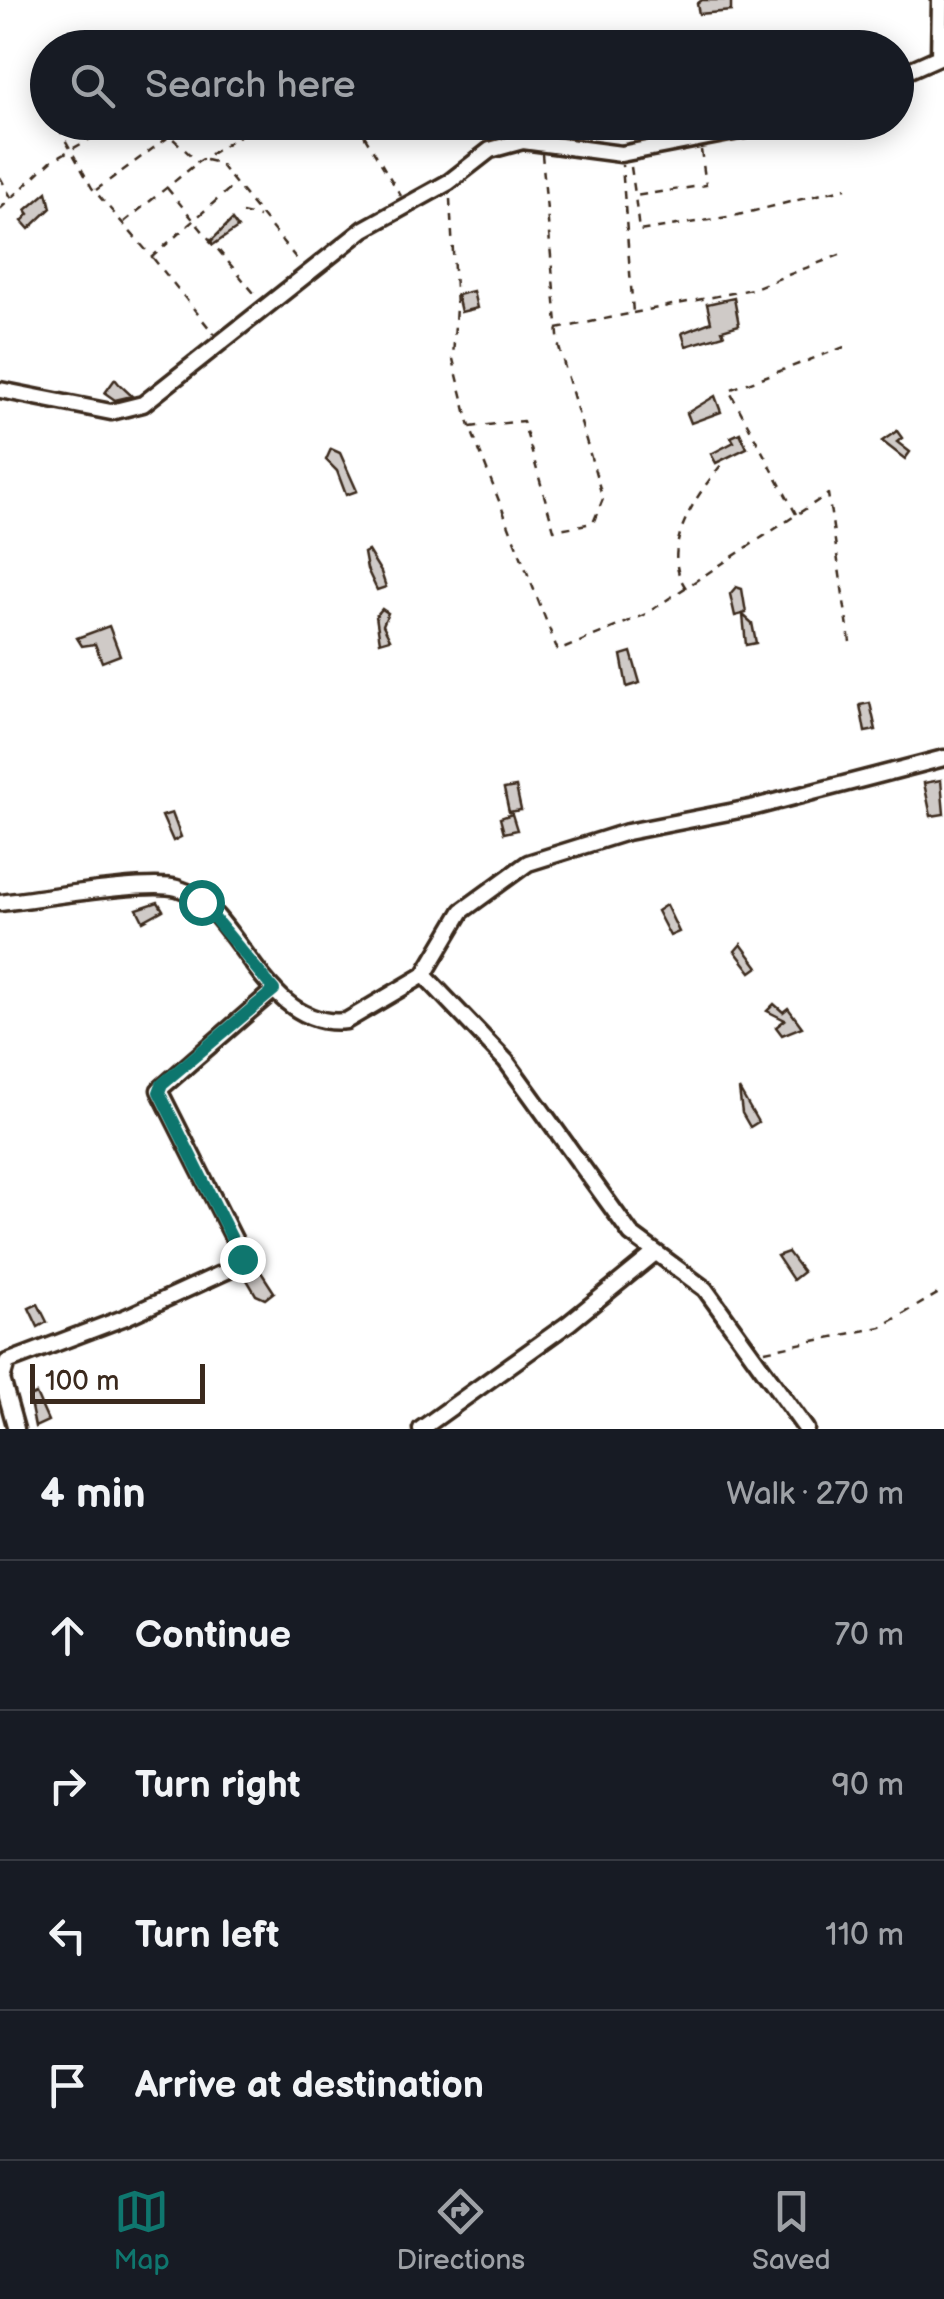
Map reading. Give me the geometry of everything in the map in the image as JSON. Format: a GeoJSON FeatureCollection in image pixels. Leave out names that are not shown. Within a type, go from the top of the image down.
{"type":"FeatureCollection","features":[{"type":"Feature","properties":{"kind":"street"},"geometry":{"type":"LineString","coordinates":[[914,68],[939,57],[940,0]]}},
{"type":"Feature","properties":{"kind":"street"},"geometry":{"type":"LineString","coordinates":[[0,390],[122,410],[157,396],[364,229],[449,182],[490,150],[522,141],[627,153],[693,140]]}},
{"type":"Feature","properties":{"kind":"street"},"geometry":{"type":"LineString","coordinates":[[0,903],[173,887],[201,902],[274,990],[312,1018],[346,1022],[424,975],[462,911],[528,863],[627,832],[755,806],[944,758]]}},
{"type":"Feature","properties":{"kind":"street"},"geometry":{"type":"LineString","coordinates":[[424,975],[506,1062],[631,1234],[706,1289],[806,1429]]}},
{"type":"Feature","properties":{"kind":"street"},"geometry":{"type":"LineString","coordinates":[[16,1429],[2,1378],[7,1362],[126,1318],[240,1266],[237,1245],[158,1090],[274,990]]}},
{"type":"Feature","properties":{"kind":"street"},"geometry":{"type":"LineString","coordinates":[[420,1429],[569,1323],[655,1253]]}},
{"type":"Feature","properties":{"kind":"path"},"geometry":{"type":"LineString","coordinates":[[66,140],[94,191],[220,342]]}},
{"type":"Feature","properties":{"kind":"path"},"geometry":{"type":"LineString","coordinates":[[0,209],[51,161],[89,140]]}},
{"type":"Feature","properties":{"kind":"path"},"geometry":{"type":"LineString","coordinates":[[94,191],[164,140]]}},
{"type":"Feature","properties":{"kind":"path"},"geometry":{"type":"LineString","coordinates":[[175,140],[201,161],[220,163],[307,272]]}},
{"type":"Feature","properties":{"kind":"path"},"geometry":{"type":"LineString","coordinates":[[123,222],[233,140]]}},
{"type":"Feature","properties":{"kind":"path"},"geometry":{"type":"LineString","coordinates":[[367,140],[407,206]]}},
{"type":"Feature","properties":{"kind":"path"},"geometry":{"type":"LineString","coordinates":[[470,426],[523,421],[554,530],[592,524],[604,499],[557,329],[541,143]]}},
{"type":"Feature","properties":{"kind":"path"},"geometry":{"type":"LineString","coordinates":[[635,196],[706,185],[700,146]]}},
{"type":"Feature","properties":{"kind":"path"},"geometry":{"type":"LineString","coordinates":[[627,153],[640,231],[660,230],[846,188]]}},
{"type":"Feature","properties":{"kind":"path"},"geometry":{"type":"LineString","coordinates":[[627,153],[633,313]]}},
{"type":"Feature","properties":{"kind":"path"},"geometry":{"type":"LineString","coordinates":[[0,177],[13,200]]}},
{"type":"Feature","properties":{"kind":"path"},"geometry":{"type":"LineString","coordinates":[[449,182],[456,306],[453,359],[470,426],[558,651],[644,615],[687,590],[828,494],[850,642]]}},
{"type":"Feature","properties":{"kind":"path"},"geometry":{"type":"LineString","coordinates":[[152,257],[235,184]]}},
{"type":"Feature","properties":{"kind":"path"},"geometry":{"type":"LineString","coordinates":[[167,188],[264,306]]}},
{"type":"Feature","properties":{"kind":"path"},"geometry":{"type":"LineString","coordinates":[[242,213],[261,217]]}},
{"type":"Feature","properties":{"kind":"path"},"geometry":{"type":"LineString","coordinates":[[557,329],[752,289],[842,254]]}},
{"type":"Feature","properties":{"kind":"path"},"geometry":{"type":"LineString","coordinates":[[797,515],[729,390],[846,346]]}},
{"type":"Feature","properties":{"kind":"path"},"geometry":{"type":"LineString","coordinates":[[687,590],[676,555],[681,529],[700,490],[722,464]]}},
{"type":"Feature","properties":{"kind":"path"},"geometry":{"type":"LineString","coordinates":[[749,1354],[881,1327],[944,1290]]}},
{"type":"Feature","properties":{"kind":"building"},"geometry":{"type":"Polygon","coordinates":[[[702,0],[731,0],[731,11],[699,14],[697,4],[702,0]]]}},
{"type":"Feature","properties":{"kind":"building"},"geometry":{"type":"Polygon","coordinates":[[[47,192],[51,208],[29,229],[22,221],[29,214],[26,210],[47,192]]]}},
{"type":"Feature","properties":{"kind":"building"},"geometry":{"type":"Polygon","coordinates":[[[232,220],[238,228],[213,245],[210,242],[232,220]]]}},
{"type":"Feature","properties":{"kind":"building"},"geometry":{"type":"Polygon","coordinates":[[[473,291],[477,308],[461,312],[457,295],[473,291]]]}},
{"type":"Feature","properties":{"kind":"building"},"geometry":{"type":"Polygon","coordinates":[[[734,298],[739,325],[722,330],[724,335],[686,346],[682,333],[711,322],[707,304],[734,298]]]}},
{"type":"Feature","properties":{"kind":"building"},"geometry":{"type":"Polygon","coordinates":[[[115,379],[132,396],[115,400],[105,393],[115,379]]]}},
{"type":"Feature","properties":{"kind":"building"},"geometry":{"type":"Polygon","coordinates":[[[715,396],[721,412],[691,423],[687,413],[715,396]]]}},
{"type":"Feature","properties":{"kind":"building"},"geometry":{"type":"Polygon","coordinates":[[[897,431],[902,438],[897,442],[910,452],[905,459],[882,441],[897,431]]]}},
{"type":"Feature","properties":{"kind":"building"},"geometry":{"type":"Polygon","coordinates":[[[740,433],[747,448],[716,463],[711,454],[734,442],[731,437],[740,433]]]}},
{"type":"Feature","properties":{"kind":"building"},"geometry":{"type":"Polygon","coordinates":[[[331,449],[340,453],[357,491],[346,495],[337,471],[326,460],[331,449]]]}},
{"type":"Feature","properties":{"kind":"building"},"geometry":{"type":"Polygon","coordinates":[[[368,551],[386,587],[377,590],[367,569],[364,553],[368,551]]]}},
{"type":"Feature","properties":{"kind":"building"},"geometry":{"type":"Polygon","coordinates":[[[736,587],[742,589],[746,613],[735,616],[730,594],[736,587]]]}},
{"type":"Feature","properties":{"kind":"building"},"geometry":{"type":"Polygon","coordinates":[[[382,609],[388,613],[383,625],[390,639],[380,642],[376,616],[382,609]]]}},
{"type":"Feature","properties":{"kind":"building"},"geometry":{"type":"Polygon","coordinates":[[[743,615],[752,623],[756,643],[746,645],[743,615]]]}},
{"type":"Feature","properties":{"kind":"building"},"geometry":{"type":"Polygon","coordinates":[[[109,626],[120,655],[102,662],[95,644],[82,646],[77,638],[109,626]]]}},
{"type":"Feature","properties":{"kind":"building"},"geometry":{"type":"Polygon","coordinates":[[[631,652],[640,683],[627,687],[621,655],[631,652]]]}},
{"type":"Feature","properties":{"kind":"building"},"geometry":{"type":"Polygon","coordinates":[[[870,703],[876,730],[865,732],[860,705],[870,703]]]}},
{"type":"Feature","properties":{"kind":"building"},"geometry":{"type":"Polygon","coordinates":[[[941,780],[944,814],[931,816],[924,783],[941,780]]]}},
{"type":"Feature","properties":{"kind":"building"},"geometry":{"type":"Polygon","coordinates":[[[516,787],[521,810],[509,812],[504,789],[516,787]]]}},
{"type":"Feature","properties":{"kind":"building"},"geometry":{"type":"Polygon","coordinates":[[[172,813],[181,837],[173,841],[162,816],[172,813]]]}},
{"type":"Feature","properties":{"kind":"building"},"geometry":{"type":"Polygon","coordinates":[[[512,814],[517,830],[504,833],[500,818],[512,814]]]}},
{"type":"Feature","properties":{"kind":"building"},"geometry":{"type":"Polygon","coordinates":[[[158,902],[163,910],[143,921],[137,909],[158,902]]]}},
{"type":"Feature","properties":{"kind":"building"},"geometry":{"type":"Polygon","coordinates":[[[666,905],[679,932],[670,936],[657,911],[666,905]]]}},
{"type":"Feature","properties":{"kind":"building"},"geometry":{"type":"Polygon","coordinates":[[[741,944],[758,967],[751,972],[735,951],[741,944]]]}},
{"type":"Feature","properties":{"kind":"building"},"geometry":{"type":"Polygon","coordinates":[[[774,1004],[783,1012],[788,1008],[802,1027],[782,1035],[776,1027],[785,1020],[767,1011],[774,1004]]]}},
{"type":"Feature","properties":{"kind":"building"},"geometry":{"type":"Polygon","coordinates":[[[739,1089],[758,1122],[750,1127],[742,1113],[739,1089]]]}},
{"type":"Feature","properties":{"kind":"building"},"geometry":{"type":"Polygon","coordinates":[[[788,1252],[803,1272],[793,1280],[777,1256],[788,1252]]]}},
{"type":"Feature","properties":{"kind":"building"},"geometry":{"type":"Polygon","coordinates":[[[259,1269],[274,1292],[265,1299],[256,1295],[246,1278],[259,1269]]]}},
{"type":"Feature","properties":{"kind":"building"},"geometry":{"type":"Polygon","coordinates":[[[38,1304],[47,1322],[38,1327],[29,1308],[38,1304]]]}},
{"type":"Feature","properties":{"kind":"building"},"geometry":{"type":"Polygon","coordinates":[[[36,1394],[48,1421],[35,1427],[29,1397],[36,1394]]]}},
{"type":"Feature","properties":{"kind":"route"},"geometry":{"type":"LineString","coordinates":[[201,902],[274,990],[162,1084],[159,1092],[242,1259]]}}]}
